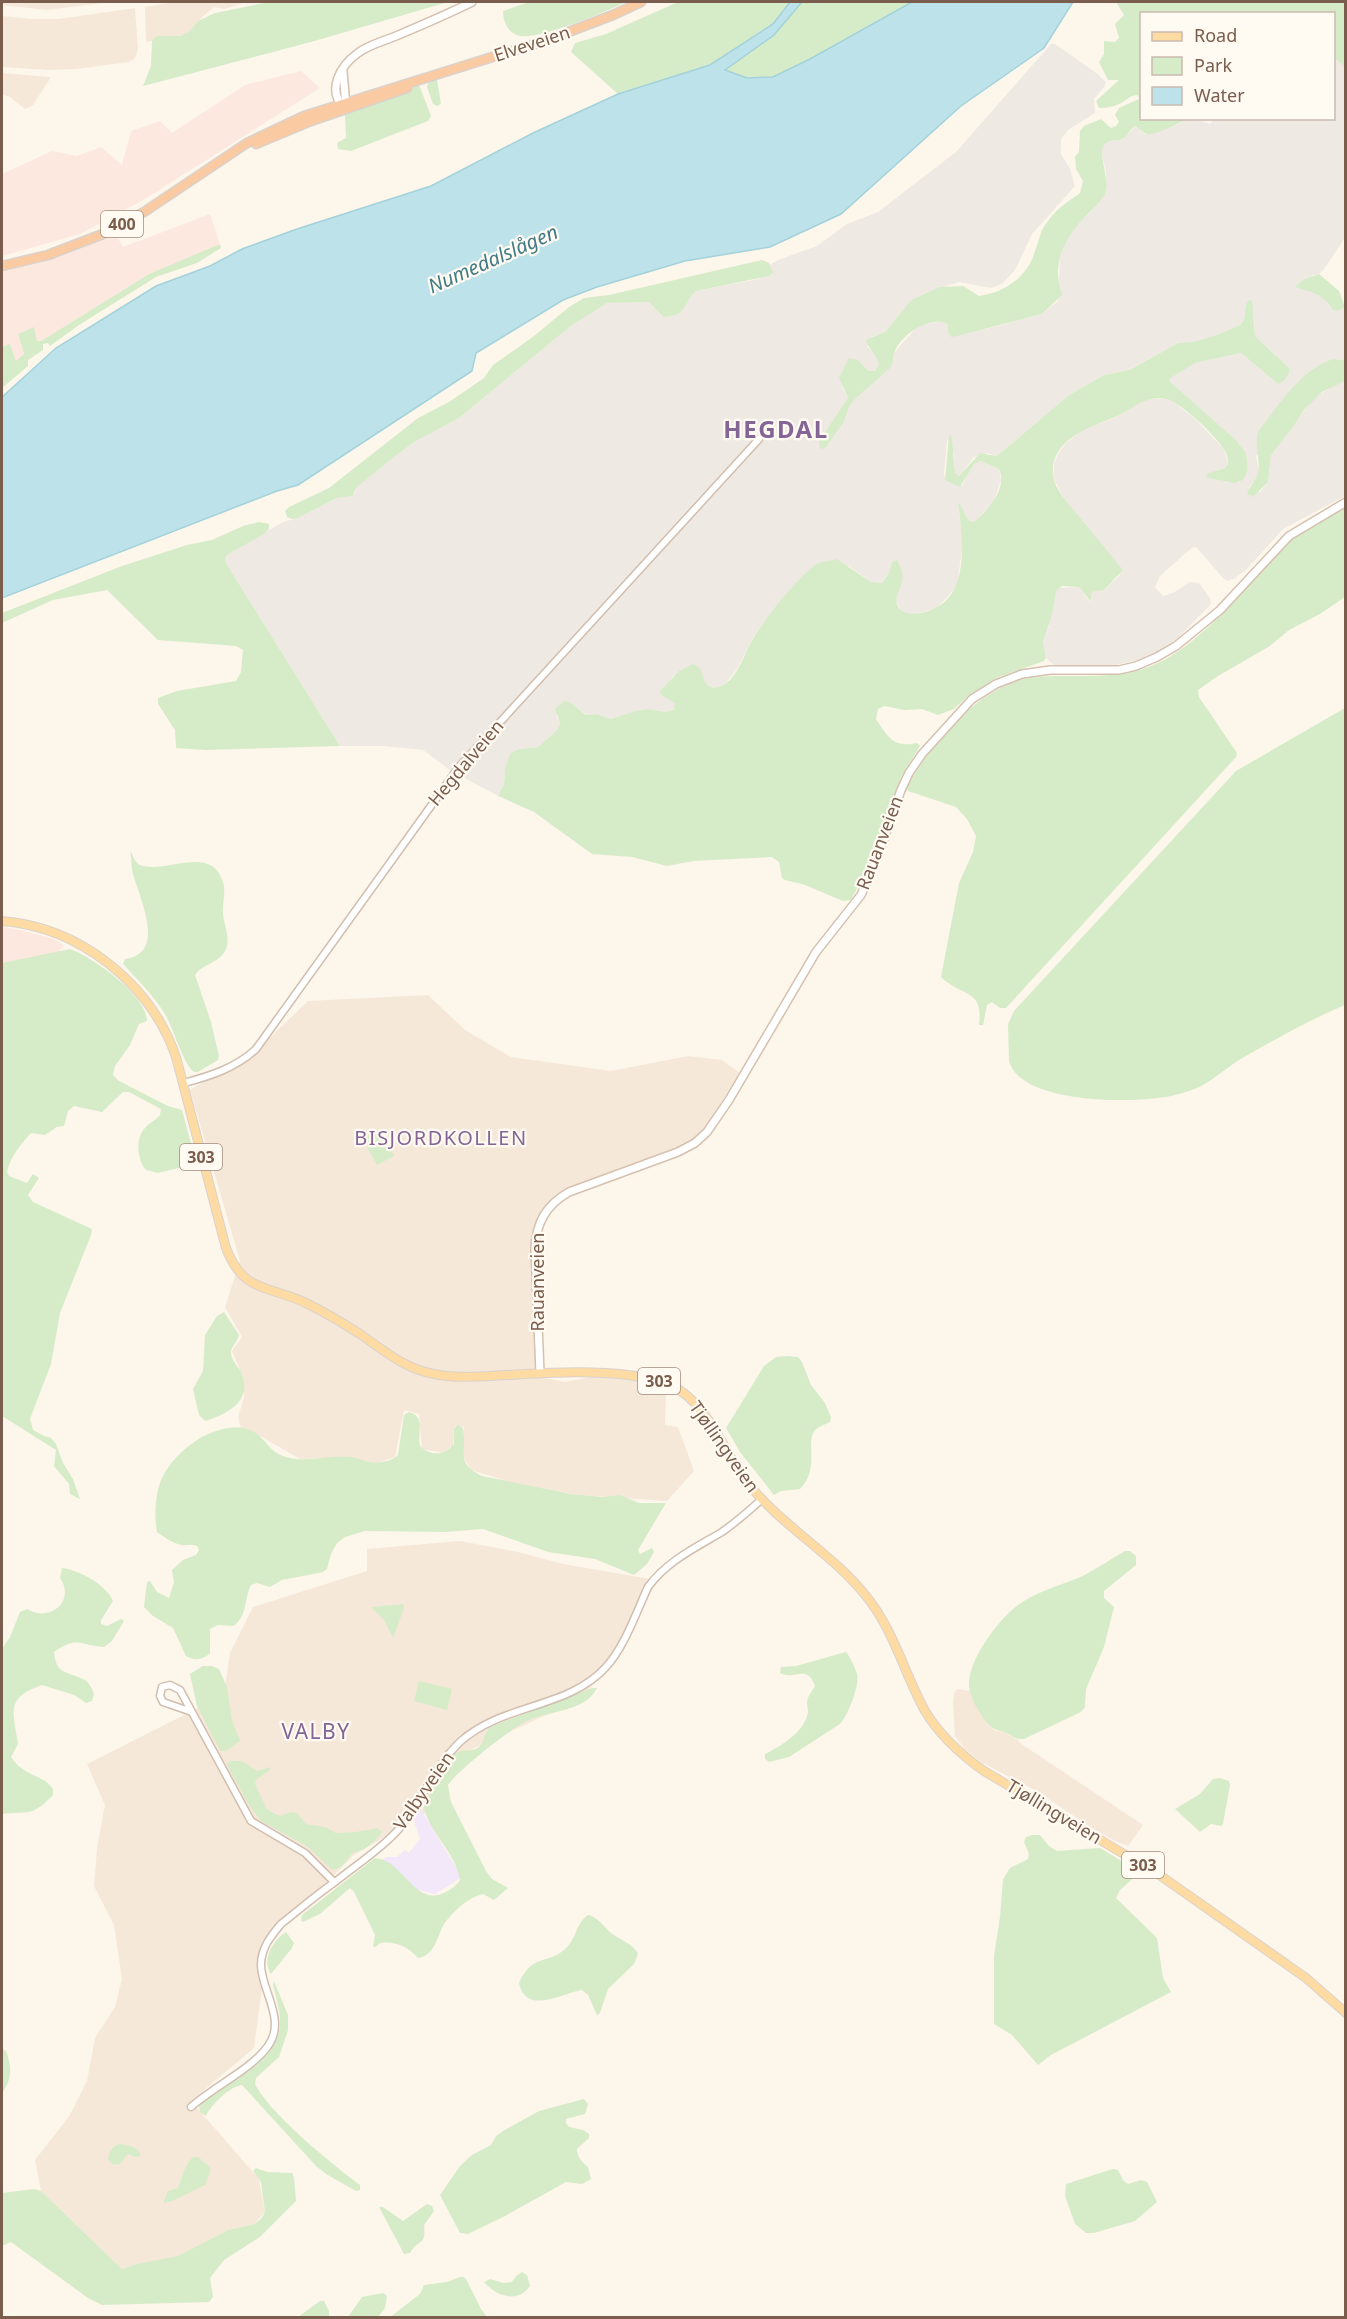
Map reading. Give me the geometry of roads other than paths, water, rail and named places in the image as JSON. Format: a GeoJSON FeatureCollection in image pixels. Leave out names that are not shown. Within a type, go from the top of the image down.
{"type":"FeatureCollection","features":[{"type":"Feature","properties":{"kind":"highway","name":"Elveveien"},"geometry":{"type":"LineString","coordinates":[[2,266],[48,255],[103,234],[144,212],[230,154],[344,105],[384,96],[421,80],[570,31],[641,2]]}},
{"type":"Feature","properties":{"kind":"main road"},"geometry":{"type":"LineString","coordinates":[[344,105],[342,76],[344,65],[360,51],[472,2]]}},
{"type":"Feature","properties":{"kind":"main road","name":"Rauanveien"},"geometry":{"type":"LineString","coordinates":[[540,1373],[535,1248],[536,1230],[543,1215],[554,1202],[569,1192],[678,1152],[695,1143],[707,1132],[729,1100],[816,952],[861,895],[909,772],[963,707],[996,684],[1022,674],[1050,670],[1119,670],[1157,657],[1176,646],[1220,610],[1288,536],[1346,502]]}},
{"type":"Feature","properties":{"kind":"main road","name":"Tjøllingveien"},"geometry":{"type":"LineString","coordinates":[[2,921],[39,928],[69,939],[113,967],[134,987],[159,1020],[174,1050],[184,1083],[224,1242],[235,1267],[244,1278],[256,1286],[305,1302],[344,1323],[407,1365],[426,1372],[455,1377],[540,1373],[620,1374],[660,1381],[680,1390],[702,1411],[736,1466],[762,1499],[866,1594],[887,1627],[918,1696],[934,1723],[958,1752],[984,1771],[1161,1876],[1306,1978],[1346,2013]]}},
{"type":"Feature","properties":{"kind":"street","name":"Hegdalveien"},"geometry":{"type":"LineString","coordinates":[[184,1083],[233,1065],[256,1049],[459,767],[759,439]]}},
{"type":"Feature","properties":{"kind":"street","name":"Valbyveien"},"geometry":{"type":"LineString","coordinates":[[191,2107],[256,2059],[269,2045],[275,2028],[273,2008],[261,1965],[267,1940],[281,1924],[378,1850],[398,1830],[443,1762],[471,1733],[487,1722],[504,1715],[571,1693],[599,1675],[616,1654],[648,1587],[666,1566],[740,1519],[762,1499]]}},
{"type":"Feature","properties":{"kind":"street"},"geometry":{"type":"LineString","coordinates":[[192,1712],[163,1702],[160,1696],[162,1688],[170,1685],[180,1690],[192,1712],[251,1821],[305,1853],[334,1882]]}},
{"type":"Feature","properties":{"kind":"water","name":"Numedalslågen"},"geometry":{"type":"Polygon","coordinates":[[[790,2],[802,2],[774,35],[725,70],[747,78],[773,77],[912,2],[1073,2],[1044,48],[961,106],[841,214],[770,247],[685,261],[597,287],[563,300],[476,353],[472,371],[298,485],[277,491],[2,598],[2,397],[56,348],[156,286],[210,266],[242,249],[297,229],[431,186],[533,133],[618,94],[710,65],[773,24],[790,2]]]}},
{"type":"Feature","properties":{"kind":"district","name":"HEGDAL"},"geometry":{"type":"Point","coordinates":[776,430]}},
{"type":"Feature","properties":{"kind":"district","name":"BISJORDKOLLEN"},"geometry":{"type":"Point","coordinates":[441,1138]}},
{"type":"Feature","properties":{"kind":"district","name":"VALBY"},"geometry":{"type":"Point","coordinates":[316,1732]}}]}
